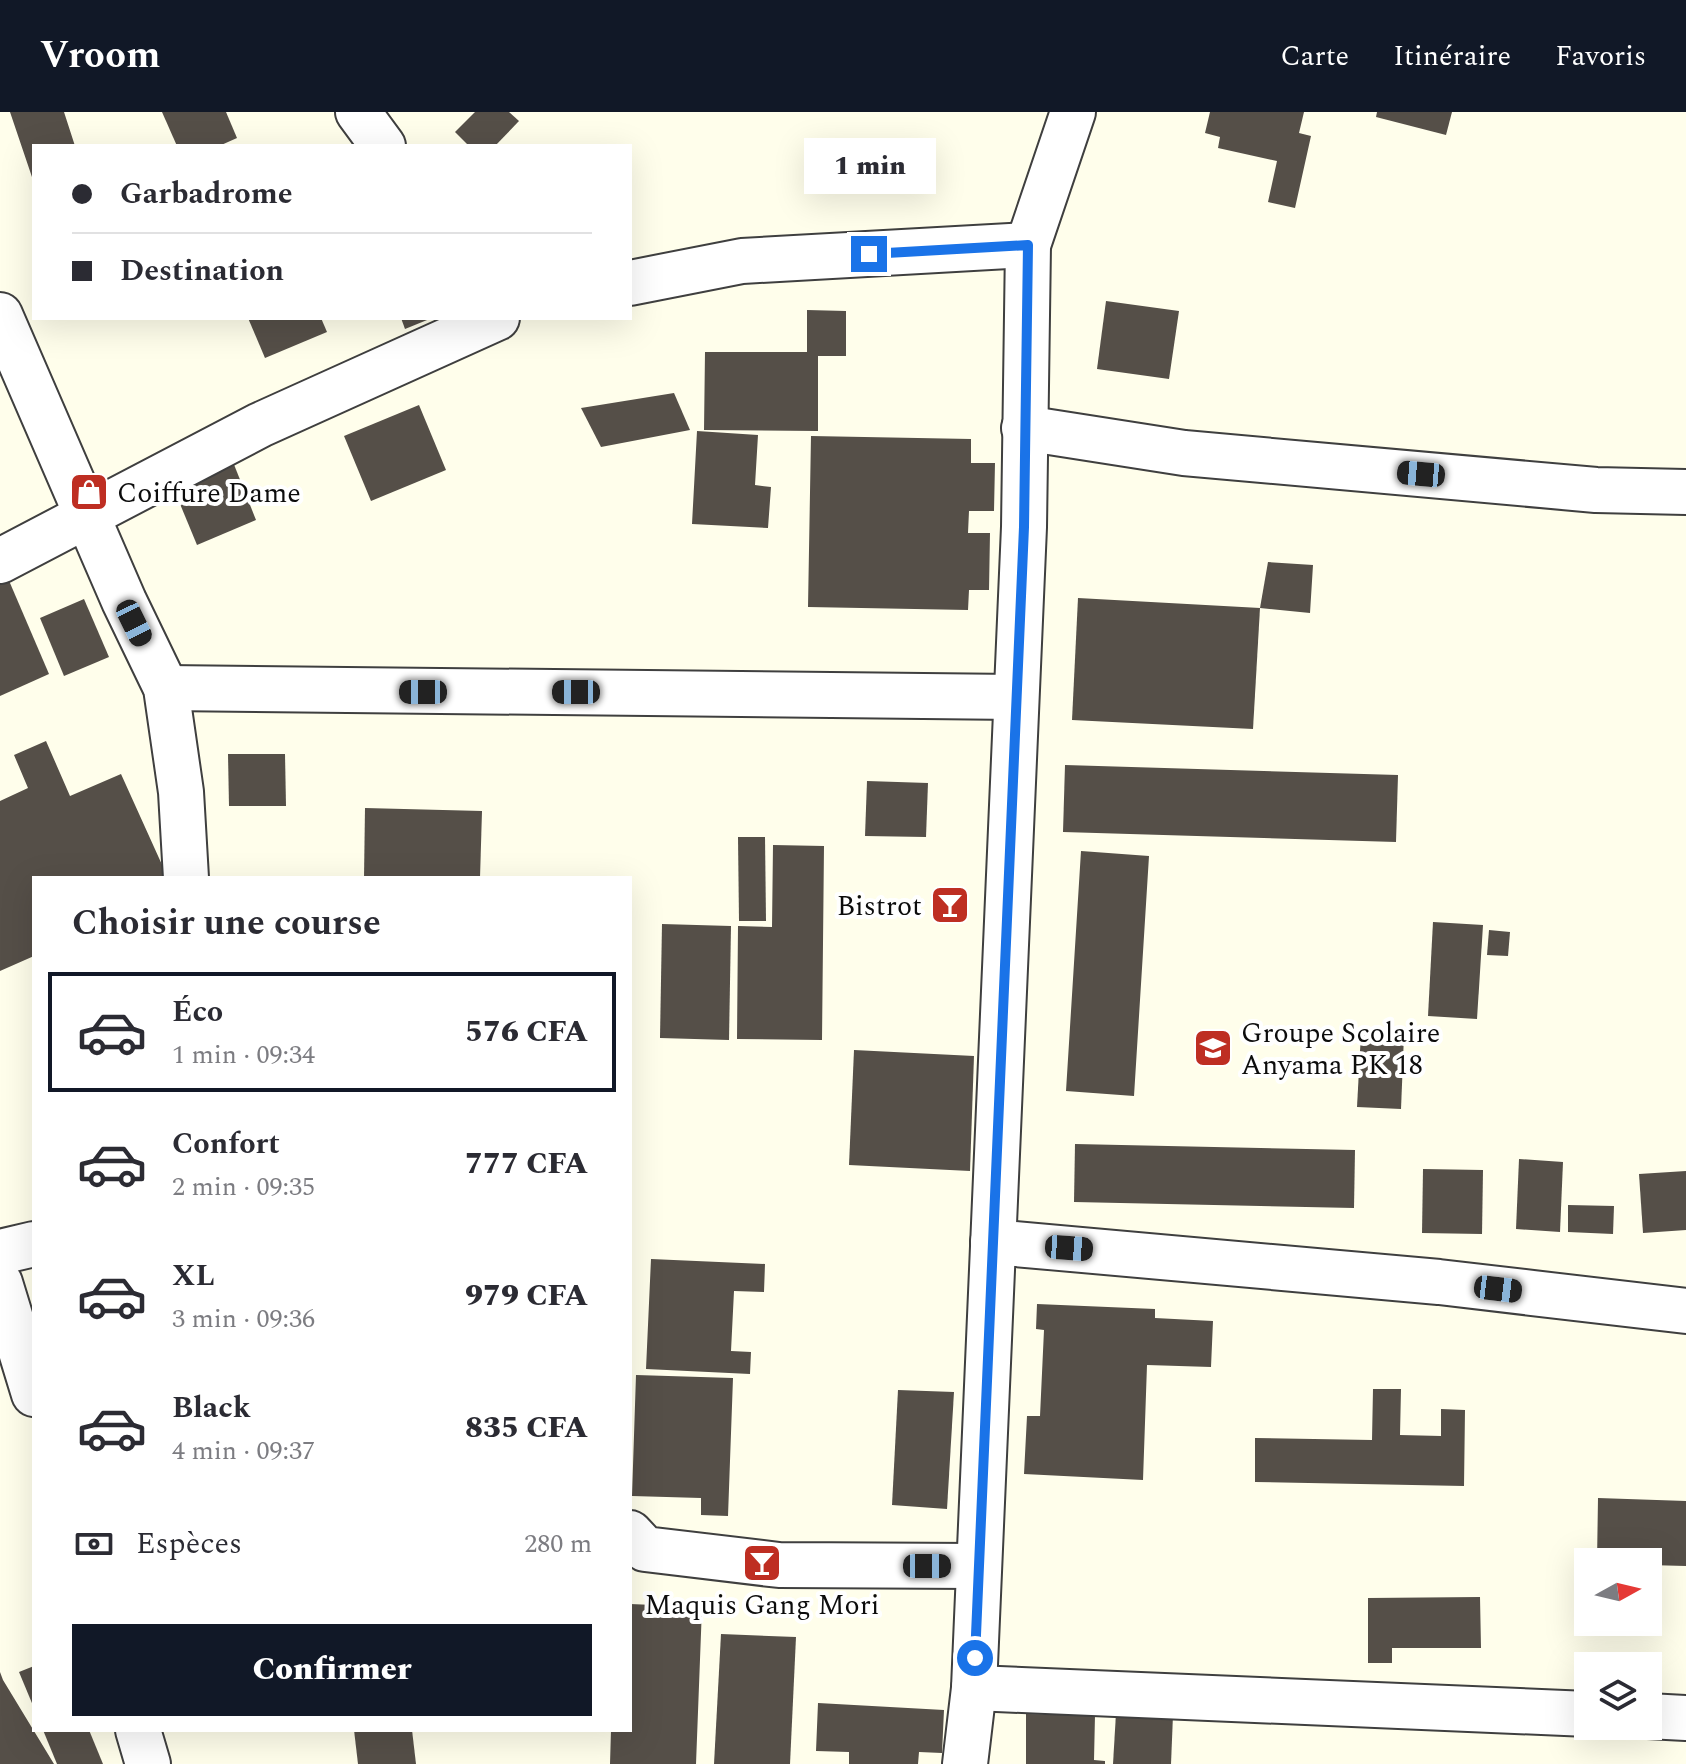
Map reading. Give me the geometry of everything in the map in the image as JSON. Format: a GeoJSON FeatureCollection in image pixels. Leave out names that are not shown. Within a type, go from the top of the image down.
{"type":"FeatureCollection","features":[{"type":"Feature","properties":{"kind":"street"},"geometry":{"type":"LineString","coordinates":[[358,112],[382,144]]}},
{"type":"Feature","properties":{"kind":"street"},"geometry":{"type":"LineString","coordinates":[[965,1764],[974,1688],[1024,527],[1028,245],[1073,112]]}},
{"type":"Feature","properties":{"kind":"street"},"geometry":{"type":"LineString","coordinates":[[632,283],[742,261],[1028,245]]}},
{"type":"Feature","properties":{"kind":"street"},"geometry":{"type":"LineString","coordinates":[[0,315],[86,515],[166,688],[181,792],[186,876]]}},
{"type":"Feature","properties":{"kind":"street"},"geometry":{"type":"LineString","coordinates":[[0,561],[260,425],[493,320]]}},
{"type":"Feature","properties":{"kind":"street"},"geometry":{"type":"LineString","coordinates":[[1024,428],[1184,453],[1596,490],[1686,492]]}},
{"type":"Feature","properties":{"kind":"street"},"geometry":{"type":"LineString","coordinates":[[166,688],[1016,697]]}},
{"type":"Feature","properties":{"kind":"street"},"geometry":{"type":"LineString","coordinates":[[993,1242],[1439,1282],[1686,1311]]}},
{"type":"Feature","properties":{"kind":"street"},"geometry":{"type":"LineString","coordinates":[[0,1252],[32,1244]]}},
{"type":"Feature","properties":{"kind":"street"},"geometry":{"type":"LineString","coordinates":[[0,1283],[32,1387]]}},
{"type":"Feature","properties":{"kind":"street"},"geometry":{"type":"LineString","coordinates":[[632,1535],[645,1549],[779,1565],[978,1566]]}},
{"type":"Feature","properties":{"kind":"street"},"geometry":{"type":"LineString","coordinates":[[974,1688],[1574,1713]]}},
{"type":"Feature","properties":{"kind":"street"},"geometry":{"type":"LineString","coordinates":[[1662,1717],[1686,1718]]}},
{"type":"Feature","properties":{"kind":"street"},"geometry":{"type":"LineString","coordinates":[[139,1732],[148,1764]]}},
{"type":"Feature","properties":{"kind":"building"},"geometry":{"type":"Polygon","coordinates":[[[10,112],[64,112],[74,144],[32,144],[32,177],[10,112]]]}},
{"type":"Feature","properties":{"kind":"building"},"geometry":{"type":"Polygon","coordinates":[[[162,112],[226,112],[237,138],[224,144],[176,144],[162,112]]]}},
{"type":"Feature","properties":{"kind":"building"},"geometry":{"type":"Polygon","coordinates":[[[475,112],[509,112],[519,121],[497,144],[467,144],[455,132],[475,112]]]}},
{"type":"Feature","properties":{"kind":"building"},"geometry":{"type":"Polygon","coordinates":[[[1210,112],[1304,112],[1299,133],[1311,136],[1295,208],[1268,202],[1277,161],[1218,148],[1220,137],[1205,133],[1210,112]]]}},
{"type":"Feature","properties":{"kind":"building"},"geometry":{"type":"Polygon","coordinates":[[[1377,112],[1452,112],[1446,135],[1376,117],[1377,112]]]}},
{"type":"Feature","properties":{"kind":"building"},"geometry":{"type":"Polygon","coordinates":[[[1106,301],[1179,311],[1169,379],[1097,369],[1106,301]]]}},
{"type":"Feature","properties":{"kind":"building"},"geometry":{"type":"Polygon","coordinates":[[[807,310],[846,311],[846,356],[818,356],[818,431],[704,430],[705,352],[807,352],[807,310]]]}},
{"type":"Feature","properties":{"kind":"building"},"geometry":{"type":"Polygon","coordinates":[[[249,320],[322,320],[327,332],[265,358],[249,320]]]}},
{"type":"Feature","properties":{"kind":"building"},"geometry":{"type":"Polygon","coordinates":[[[402,320],[427,320],[405,329],[402,320]]]}},
{"type":"Feature","properties":{"kind":"building"},"geometry":{"type":"Polygon","coordinates":[[[674,393],[690,430],[601,447],[581,408],[674,393]]]}},
{"type":"Feature","properties":{"kind":"building"},"geometry":{"type":"Polygon","coordinates":[[[419,405],[446,470],[371,501],[344,436],[419,405]]]}},
{"type":"Feature","properties":{"kind":"building"},"geometry":{"type":"Polygon","coordinates":[[[697,431],[758,435],[755,485],[771,487],[768,528],[692,524],[697,431]]]}},
{"type":"Feature","properties":{"kind":"building"},"geometry":{"type":"Polygon","coordinates":[[[811,436],[971,439],[971,463],[995,463],[994,511],[969,511],[968,533],[990,533],[989,590],[969,590],[968,610],[808,607],[811,436]]]}},
{"type":"Feature","properties":{"kind":"building"},"geometry":{"type":"Polygon","coordinates":[[[233,462],[256,520],[197,545],[173,487],[233,462]]]}},
{"type":"Feature","properties":{"kind":"building"},"geometry":{"type":"Polygon","coordinates":[[[1268,562],[1313,565],[1310,613],[1260,608],[1268,562]]]}},
{"type":"Feature","properties":{"kind":"building"},"geometry":{"type":"Polygon","coordinates":[[[7,576],[49,674],[0,696],[0,579],[7,576]]]}},
{"type":"Feature","properties":{"kind":"building"},"geometry":{"type":"Polygon","coordinates":[[[1078,598],[1260,608],[1253,729],[1072,720],[1078,598]]]}},
{"type":"Feature","properties":{"kind":"building"},"geometry":{"type":"Polygon","coordinates":[[[84,599],[109,657],[64,676],[40,618],[84,599]]]}},
{"type":"Feature","properties":{"kind":"building"},"geometry":{"type":"Polygon","coordinates":[[[46,741],[70,796],[121,774],[167,876],[32,876],[32,957],[0,971],[0,801],[28,788],[14,755],[46,741]]]}},
{"type":"Feature","properties":{"kind":"building"},"geometry":{"type":"Polygon","coordinates":[[[228,754],[285,754],[286,806],[229,806],[228,754]]]}},
{"type":"Feature","properties":{"kind":"building"},"geometry":{"type":"Polygon","coordinates":[[[1065,765],[1398,775],[1396,842],[1063,832],[1065,765]]]}},
{"type":"Feature","properties":{"kind":"building"},"geometry":{"type":"Polygon","coordinates":[[[867,781],[928,783],[926,837],[865,836],[867,781]]]}},
{"type":"Feature","properties":{"kind":"building"},"geometry":{"type":"Polygon","coordinates":[[[365,808],[482,811],[480,876],[364,876],[365,808]]]}},
{"type":"Feature","properties":{"kind":"building"},"geometry":{"type":"Polygon","coordinates":[[[738,837],[765,837],[766,921],[739,921],[738,837]]]}},
{"type":"Feature","properties":{"kind":"building"},"geometry":{"type":"Polygon","coordinates":[[[773,845],[824,846],[822,1040],[737,1039],[738,926],[772,927],[773,845]]]}},
{"type":"Feature","properties":{"kind":"building"},"geometry":{"type":"Polygon","coordinates":[[[1081,851],[1149,856],[1134,1096],[1066,1091],[1081,851]]]}},
{"type":"Feature","properties":{"kind":"building"},"geometry":{"type":"Polygon","coordinates":[[[1433,922],[1483,925],[1477,1019],[1428,1016],[1433,922]]]}},
{"type":"Feature","properties":{"kind":"building"},"geometry":{"type":"Polygon","coordinates":[[[662,924],[731,926],[729,1040],[660,1038],[662,924]]]}},
{"type":"Feature","properties":{"kind":"building"},"geometry":{"type":"Polygon","coordinates":[[[1489,930],[1510,932],[1508,956],[1487,955],[1489,930]]]}},
{"type":"Feature","properties":{"kind":"building"},"geometry":{"type":"Polygon","coordinates":[[[1361,1033],[1404,1035],[1401,1109],[1357,1107],[1361,1033]]]}},
{"type":"Feature","properties":{"kind":"building"},"geometry":{"type":"Polygon","coordinates":[[[854,1050],[974,1056],[970,1171],[849,1165],[854,1050]]]}},
{"type":"Feature","properties":{"kind":"building"},"geometry":{"type":"Polygon","coordinates":[[[1075,1144],[1355,1150],[1354,1208],[1074,1202],[1075,1144]]]}},
{"type":"Feature","properties":{"kind":"building"},"geometry":{"type":"Polygon","coordinates":[[[1519,1159],[1563,1162],[1560,1232],[1516,1229],[1519,1159]]]}},
{"type":"Feature","properties":{"kind":"building"},"geometry":{"type":"Polygon","coordinates":[[[1423,1169],[1483,1170],[1482,1234],[1422,1233],[1423,1169]]]}},
{"type":"Feature","properties":{"kind":"building"},"geometry":{"type":"Polygon","coordinates":[[[1686,1171],[1686,1230],[1643,1233],[1639,1174],[1686,1171]]]}},
{"type":"Feature","properties":{"kind":"building"},"geometry":{"type":"Polygon","coordinates":[[[1568,1205],[1614,1206],[1613,1234],[1568,1232],[1568,1205]]]}},
{"type":"Feature","properties":{"kind":"building"},"geometry":{"type":"Polygon","coordinates":[[[651,1259],[765,1264],[764,1292],[734,1291],[731,1351],[751,1352],[750,1374],[646,1369],[651,1259]]]}},
{"type":"Feature","properties":{"kind":"building"},"geometry":{"type":"Polygon","coordinates":[[[1037,1304],[1155,1309],[1155,1318],[1213,1321],[1211,1367],[1147,1365],[1143,1480],[1024,1474],[1027,1416],[1040,1416],[1044,1330],[1036,1329],[1037,1304]]]}},
{"type":"Feature","properties":{"kind":"building"},"geometry":{"type":"Polygon","coordinates":[[[636,1375],[733,1378],[728,1516],[701,1515],[701,1498],[632,1496],[636,1375]]]}},
{"type":"Feature","properties":{"kind":"building"},"geometry":{"type":"Polygon","coordinates":[[[1373,1389],[1401,1389],[1400,1435],[1441,1436],[1441,1409],[1465,1410],[1464,1486],[1255,1482],[1255,1438],[1372,1440],[1373,1389]]]}},
{"type":"Feature","properties":{"kind":"building"},"geometry":{"type":"Polygon","coordinates":[[[898,1390],[954,1392],[947,1509],[892,1505],[898,1390]]]}},
{"type":"Feature","properties":{"kind":"building"},"geometry":{"type":"Polygon","coordinates":[[[1598,1498],[1686,1501],[1686,1566],[1662,1565],[1662,1548],[1597,1548],[1598,1498]]]}},
{"type":"Feature","properties":{"kind":"building"},"geometry":{"type":"Polygon","coordinates":[[[1480,1597],[1481,1648],[1392,1648],[1392,1663],[1368,1663],[1368,1598],[1480,1597]]]}},
{"type":"Feature","properties":{"kind":"building"},"geometry":{"type":"Polygon","coordinates":[[[632,1604],[702,1607],[696,1764],[610,1764],[611,1732],[632,1732],[632,1604]]]}},
{"type":"Feature","properties":{"kind":"building"},"geometry":{"type":"Polygon","coordinates":[[[721,1634],[796,1637],[790,1764],[714,1764],[721,1634]]]}},
{"type":"Feature","properties":{"kind":"building"},"geometry":{"type":"Polygon","coordinates":[[[32,1667],[32,1703],[19,1672],[32,1667]]]}},
{"type":"Feature","properties":{"kind":"building"},"geometry":{"type":"Polygon","coordinates":[[[0,1672],[32,1732],[54,1764],[0,1764],[0,1672]]]}},
{"type":"Feature","properties":{"kind":"building"},"geometry":{"type":"Polygon","coordinates":[[[818,1703],[944,1710],[942,1753],[919,1752],[918,1764],[849,1764],[849,1752],[816,1751],[818,1703]]]}},
{"type":"Feature","properties":{"kind":"building"},"geometry":{"type":"Polygon","coordinates":[[[1116,1713],[1173,1715],[1171,1764],[1113,1764],[1116,1713]]]}},
{"type":"Feature","properties":{"kind":"building"},"geometry":{"type":"Polygon","coordinates":[[[1026,1714],[1095,1715],[1094,1760],[1105,1761],[1105,1764],[1026,1764],[1026,1714]]]}},
{"type":"Feature","properties":{"kind":"building"},"geometry":{"type":"Polygon","coordinates":[[[44,1732],[90,1732],[103,1764],[57,1764],[44,1732]]]}},
{"type":"Feature","properties":{"kind":"building"},"geometry":{"type":"Polygon","coordinates":[[[354,1732],[412,1732],[416,1764],[358,1764],[354,1732]]]}},
{"type":"Feature","properties":{"kind":"place","name":"Coiffure Dame"},"geometry":{"type":"Point","coordinates":[89,492]}},
{"type":"Feature","properties":{"kind":"place","name":"Bistrot"},"geometry":{"type":"Point","coordinates":[950,905]}},
{"type":"Feature","properties":{"kind":"place","name":"Groupe Scolaire Anyama PK 18"},"geometry":{"type":"Point","coordinates":[1213,1048]}},
{"type":"Feature","properties":{"kind":"place","name":"Maquis Gang Mori"},"geometry":{"type":"Point","coordinates":[762,1563]}},
{"type":"Feature","properties":{"kind":"route"},"geometry":{"type":"LineString","coordinates":[[869,254],[1028,245],[1024,527],[975,1658]]}}]}
